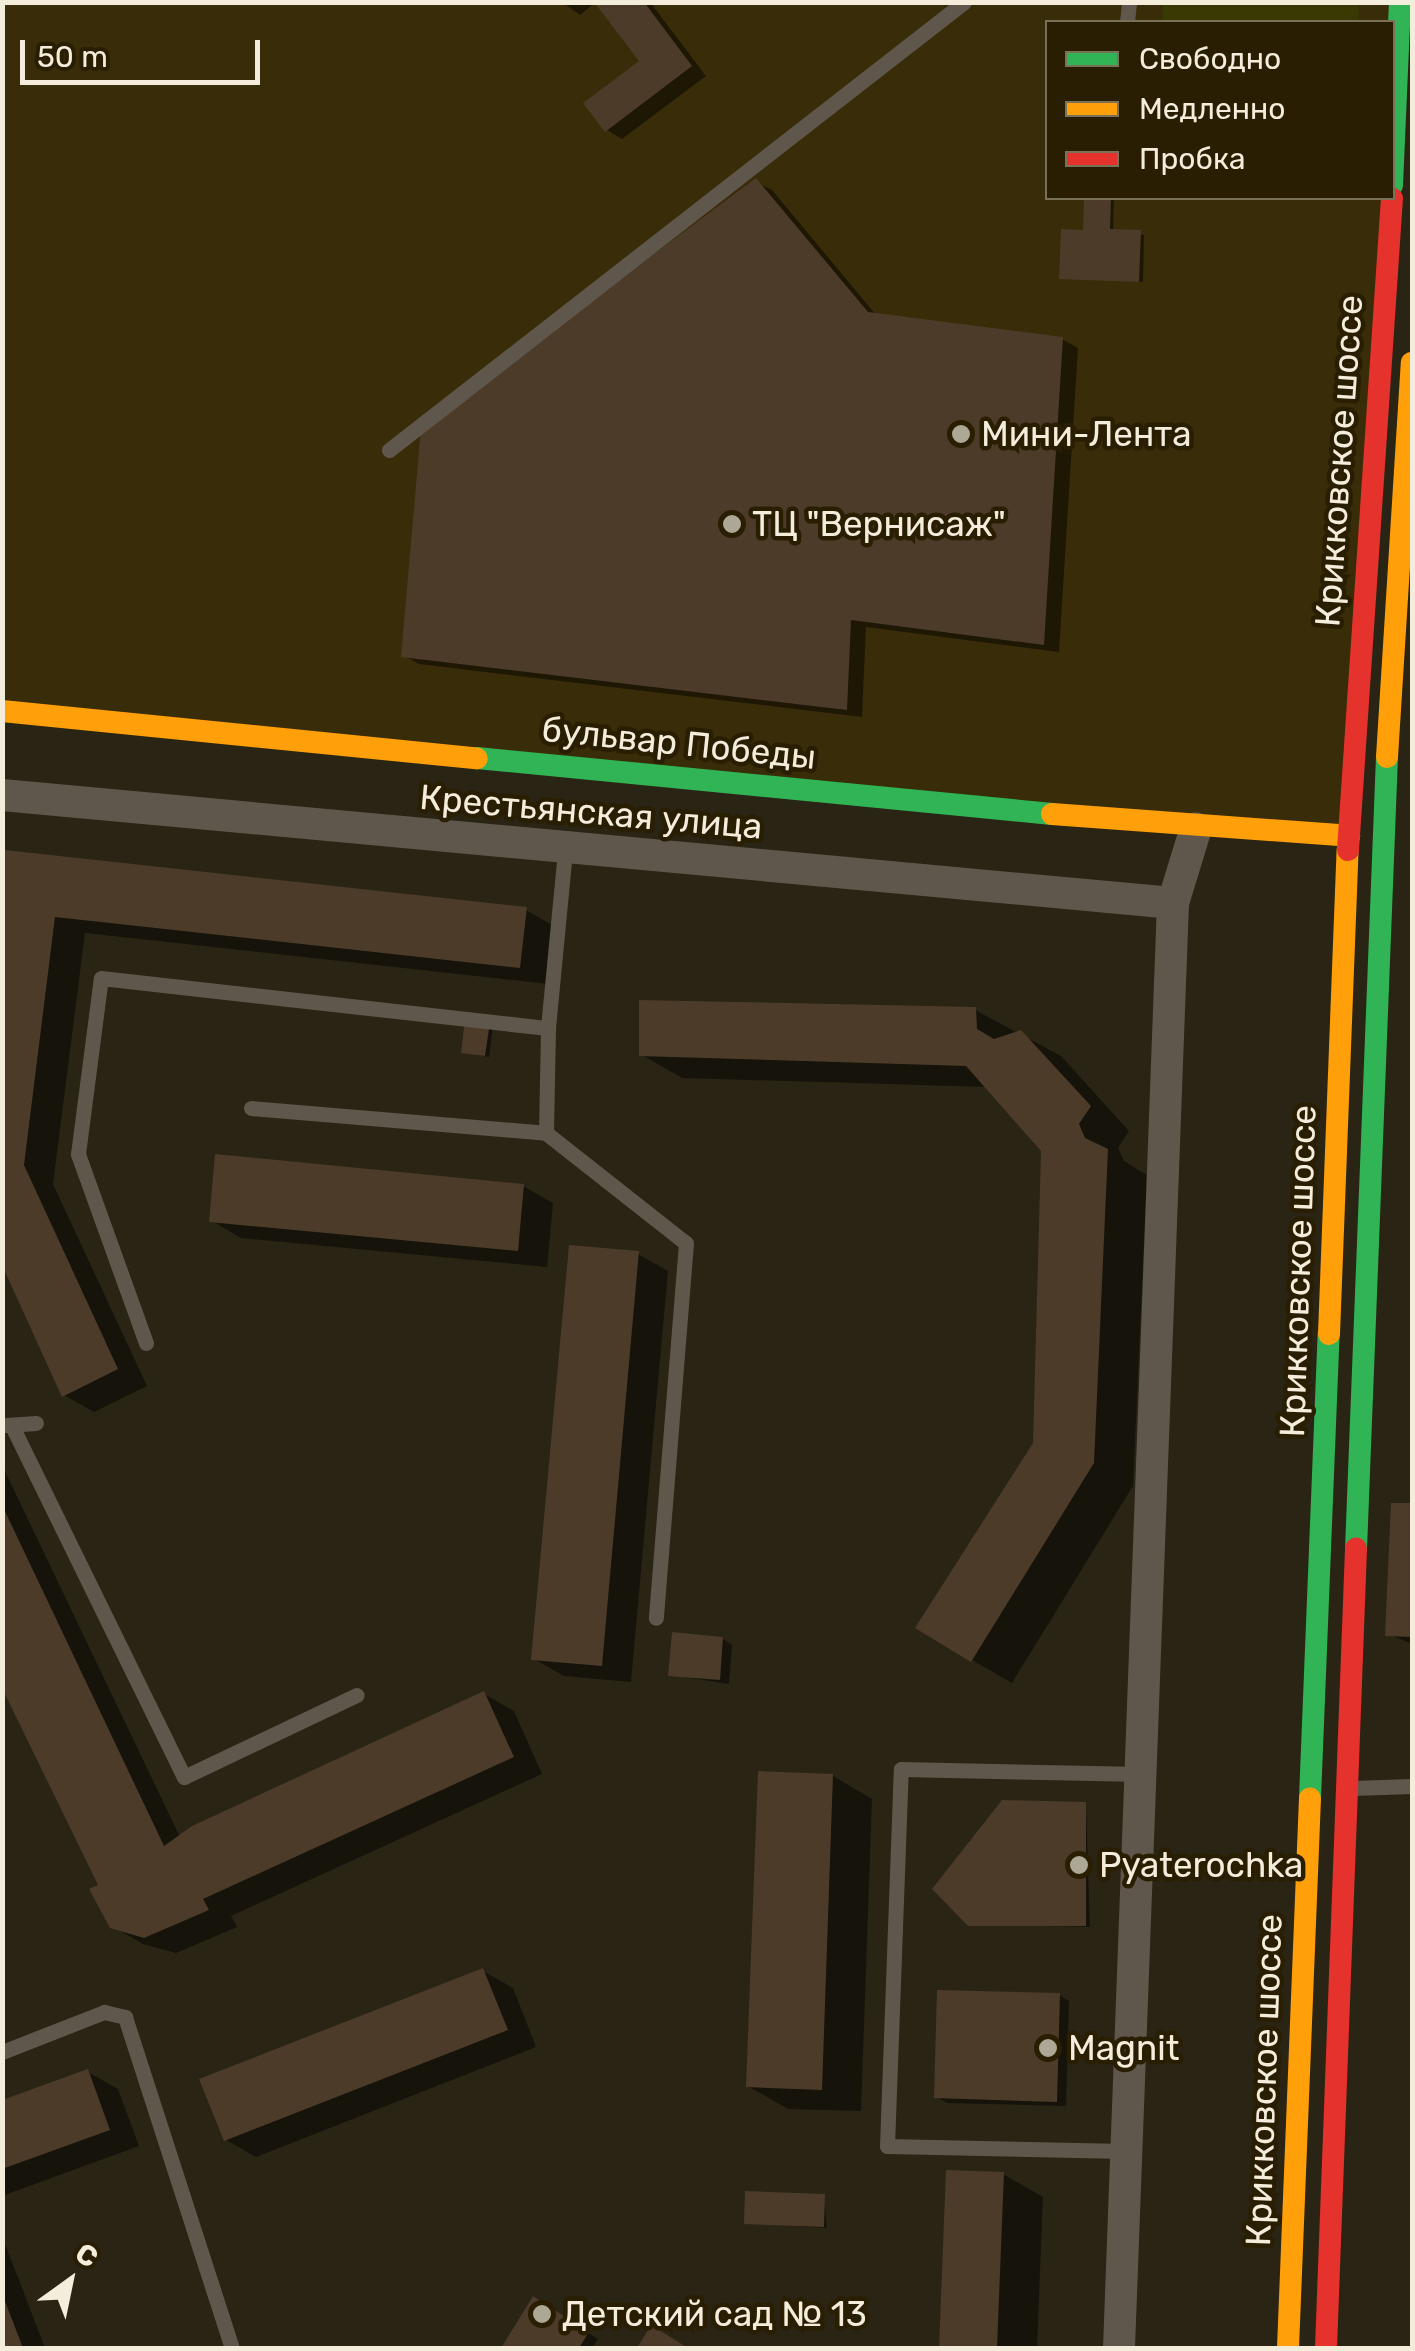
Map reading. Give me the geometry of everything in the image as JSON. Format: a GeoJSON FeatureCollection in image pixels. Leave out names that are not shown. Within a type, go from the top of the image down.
{"type":"FeatureCollection","features":[{"type":"Feature","properties":{"kind":"main road"},"geometry":{"type":"LineString","coordinates":[[1395,121],[1400,2]]}},
{"type":"Feature","properties":{"kind":"main road","name":"Крикковское шоссе"},"geometry":{"type":"LineString","coordinates":[[1288,2348],[1349,836],[1392,200]]}},
{"type":"Feature","properties":{"kind":"main road"},"geometry":{"type":"LineString","coordinates":[[1326,2348],[1385,791],[1412,364]]}},
{"type":"Feature","properties":{"kind":"main road","name":"бульвар Победы"},"geometry":{"type":"LineString","coordinates":[[2,711],[1196,828],[1349,836]]}},
{"type":"Feature","properties":{"kind":"street","name":"Крестьянская улица"},"geometry":{"type":"LineString","coordinates":[[2,795],[565,851],[1173,904]]}},
{"type":"Feature","properties":{"kind":"street"},"geometry":{"type":"LineString","coordinates":[[1120,2348],[1173,904],[1196,828]]}},
{"type":"Feature","properties":{"kind":"lane"},"geometry":{"type":"LineString","coordinates":[[389,450],[964,2]]}},
{"type":"Feature","properties":{"kind":"lane"},"geometry":{"type":"LineString","coordinates":[[546,1133],[548,1028],[565,851]]}},
{"type":"Feature","properties":{"kind":"lane"},"geometry":{"type":"LineString","coordinates":[[146,1343],[78,1154],[100,978],[548,1028]]}},
{"type":"Feature","properties":{"kind":"lane"},"geometry":{"type":"LineString","coordinates":[[251,1108],[546,1133],[686,1243],[656,1618]]}},
{"type":"Feature","properties":{"kind":"lane"},"geometry":{"type":"LineString","coordinates":[[36,1423],[7,1425],[184,1777],[357,1695]]}},
{"type":"Feature","properties":{"kind":"lane"},"geometry":{"type":"LineString","coordinates":[[1126,2150],[887,2146],[901,1769],[1144,1774]]}},
{"type":"Feature","properties":{"kind":"lane"},"geometry":{"type":"LineString","coordinates":[[1311,1790],[1412,1786]]}},
{"type":"Feature","properties":{"kind":"lane"},"geometry":{"type":"LineString","coordinates":[[2,2052],[104,2012],[125,2017],[232,2348]]}},
{"type":"Feature","properties":{"kind":"shaded area"},"geometry":{"type":"Polygon","coordinates":[[[1163,2],[1359,3],[1358,20],[1162,20],[1163,2]]]}},
{"type":"Feature","properties":{"kind":"shaded area"},"geometry":{"type":"Polygon","coordinates":[[[2,3],[1400,3],[1393,20],[1045,20],[1045,200],[1388,200],[1349,836],[3,710],[2,3]]]}},
{"type":"Feature","properties":{"kind":"building"},"geometry":{"type":"Polygon","coordinates":[[[594,2],[644,2],[692,66],[605,132],[583,103],[639,61],[594,2]]]}},
{"type":"Feature","properties":{"kind":"building","name":"ТЦ \"Вернисаж\""},"geometry":{"type":"Polygon","coordinates":[[[756,178],[868,312],[1063,337],[1044,645],[851,620],[847,710],[401,657],[421,428],[756,178]]]}},
{"type":"Feature","properties":{"kind":"building"},"geometry":{"type":"Polygon","coordinates":[[[1084,200],[1111,200],[1110,229],[1141,230],[1139,282],[1059,279],[1061,229],[1083,230],[1084,200]]]}},
{"type":"Feature","properties":{"kind":"building"},"geometry":{"type":"Polygon","coordinates":[[[5,850],[527,907],[520,968],[55,917],[24,1165],[118,1369],[62,1397],[2,1265],[5,850]]]}},
{"type":"Feature","properties":{"kind":"building"},"geometry":{"type":"Polygon","coordinates":[[[639,1000],[976,1007],[977,1029],[994,1039],[1021,1030],[1091,1106],[1079,1124],[1085,1138],[1108,1149],[1094,1463],[971,1662],[915,1628],[1033,1443],[1041,1151],[966,1066],[639,1056],[639,1000]]]}},
{"type":"Feature","properties":{"kind":"building"},"geometry":{"type":"Polygon","coordinates":[[[465,1018],[490,1021],[485,1056],[461,1053],[465,1018]]]}},
{"type":"Feature","properties":{"kind":"building"},"geometry":{"type":"Polygon","coordinates":[[[215,1154],[524,1184],[518,1251],[209,1222],[215,1154]]]}},
{"type":"Feature","properties":{"kind":"building"},"geometry":{"type":"Polygon","coordinates":[[[569,1245],[639,1251],[602,1666],[531,1660],[569,1245]]]}},
{"type":"Feature","properties":{"kind":"building"},"geometry":{"type":"Polygon","coordinates":[[[1391,1503],[1412,1503],[1412,1637],[1385,1636],[1391,1503]]]}},
{"type":"Feature","properties":{"kind":"building"},"geometry":{"type":"Polygon","coordinates":[[[2,1505],[164,1846],[192,1826],[484,1691],[514,1757],[203,1899],[209,1910],[144,1938],[110,1928],[89,1889],[98,1885],[2,1688],[2,1505]]]}},
{"type":"Feature","properties":{"kind":"building"},"geometry":{"type":"Polygon","coordinates":[[[672,1632],[723,1637],[720,1680],[668,1676],[672,1632]]]}},
{"type":"Feature","properties":{"kind":"building"},"geometry":{"type":"Polygon","coordinates":[[[758,1771],[833,1774],[822,2090],[746,2087],[758,1771]]]}},
{"type":"Feature","properties":{"kind":"building"},"geometry":{"type":"Polygon","coordinates":[[[1002,1800],[1086,1802],[1086,1926],[968,1926],[932,1889],[1002,1800]]]}},
{"type":"Feature","properties":{"kind":"building"},"geometry":{"type":"Polygon","coordinates":[[[483,1968],[508,2030],[224,2141],[199,2079],[483,1968]]]}},
{"type":"Feature","properties":{"kind":"building"},"geometry":{"type":"Polygon","coordinates":[[[937,1990],[1060,1993],[1057,2102],[934,2098],[937,1990]]]}},
{"type":"Feature","properties":{"kind":"building"},"geometry":{"type":"Polygon","coordinates":[[[88,2069],[110,2130],[2,2169],[2,2100],[88,2069]]]}},
{"type":"Feature","properties":{"kind":"building"},"geometry":{"type":"Polygon","coordinates":[[[946,2170],[1004,2172],[997,2348],[939,2348],[946,2170]]]}},
{"type":"Feature","properties":{"kind":"building"},"geometry":{"type":"Polygon","coordinates":[[[745,2191],[825,2194],[824,2227],[744,2224],[745,2191]]]}},
{"type":"Feature","properties":{"kind":"building"},"geometry":{"type":"Polygon","coordinates":[[[3,2296],[23,2348],[2,2348],[3,2296]]]}},
{"type":"Feature","properties":{"kind":"building","name":"Детский сад № 13"},"geometry":{"type":"Polygon","coordinates":[[[533,2296],[589,2332],[579,2348],[501,2348],[533,2296]]]}},
{"type":"Feature","properties":{"kind":"building","name":"Детский сад № 13"},"geometry":{"type":"Polygon","coordinates":[[[651,2325],[688,2348],[637,2348],[651,2325]]]}},
{"type":"Feature","properties":{"kind":"traffic: fast"},"geometry":{"type":"LineString","coordinates":[[1395,116],[1400,2]]}},
{"type":"Feature","properties":{"kind":"traffic: fast"},"geometry":{"type":"LineString","coordinates":[[1356,1549],[1387,757]]}},
{"type":"Feature","properties":{"kind":"traffic: fast"},"geometry":{"type":"LineString","coordinates":[[477,758],[1052,814]]}},
{"type":"Feature","properties":{"kind":"traffic: fast"},"geometry":{"type":"LineString","coordinates":[[1310,1798],[1329,1334]]}},
{"type":"Feature","properties":{"kind":"traffic: slow"},"geometry":{"type":"LineString","coordinates":[[1387,757],[1412,363]]}},
{"type":"Feature","properties":{"kind":"traffic: slow"},"geometry":{"type":"LineString","coordinates":[[2,711],[477,758]]}},
{"type":"Feature","properties":{"kind":"traffic: slow"},"geometry":{"type":"LineString","coordinates":[[1052,814],[1349,836]]}},
{"type":"Feature","properties":{"kind":"traffic: slow"},"geometry":{"type":"LineString","coordinates":[[1329,1334],[1348,850]]}},
{"type":"Feature","properties":{"kind":"traffic: slow"},"geometry":{"type":"LineString","coordinates":[[1288,2348],[1310,1798]]}},
{"type":"Feature","properties":{"kind":"traffic: jam"},"geometry":{"type":"LineString","coordinates":[[1348,850],[1392,200]]}},
{"type":"Feature","properties":{"kind":"traffic: jam"},"geometry":{"type":"LineString","coordinates":[[1326,2348],[1356,1549]]}},
{"type":"Feature","properties":{"kind":"place","name":"Мини-Лента"},"geometry":{"type":"Point","coordinates":[961,434]}},
{"type":"Feature","properties":{"kind":"place","name":"ТЦ \"Вернисаж\""},"geometry":{"type":"Point","coordinates":[732,524]}},
{"type":"Feature","properties":{"kind":"place","name":"Pyaterochka"},"geometry":{"type":"Point","coordinates":[1079,1865]}},
{"type":"Feature","properties":{"kind":"place","name":"Magnit"},"geometry":{"type":"Point","coordinates":[1048,2048]}},
{"type":"Feature","properties":{"kind":"place","name":"Детский сад № 13"},"geometry":{"type":"Point","coordinates":[542,2314]}}]}
